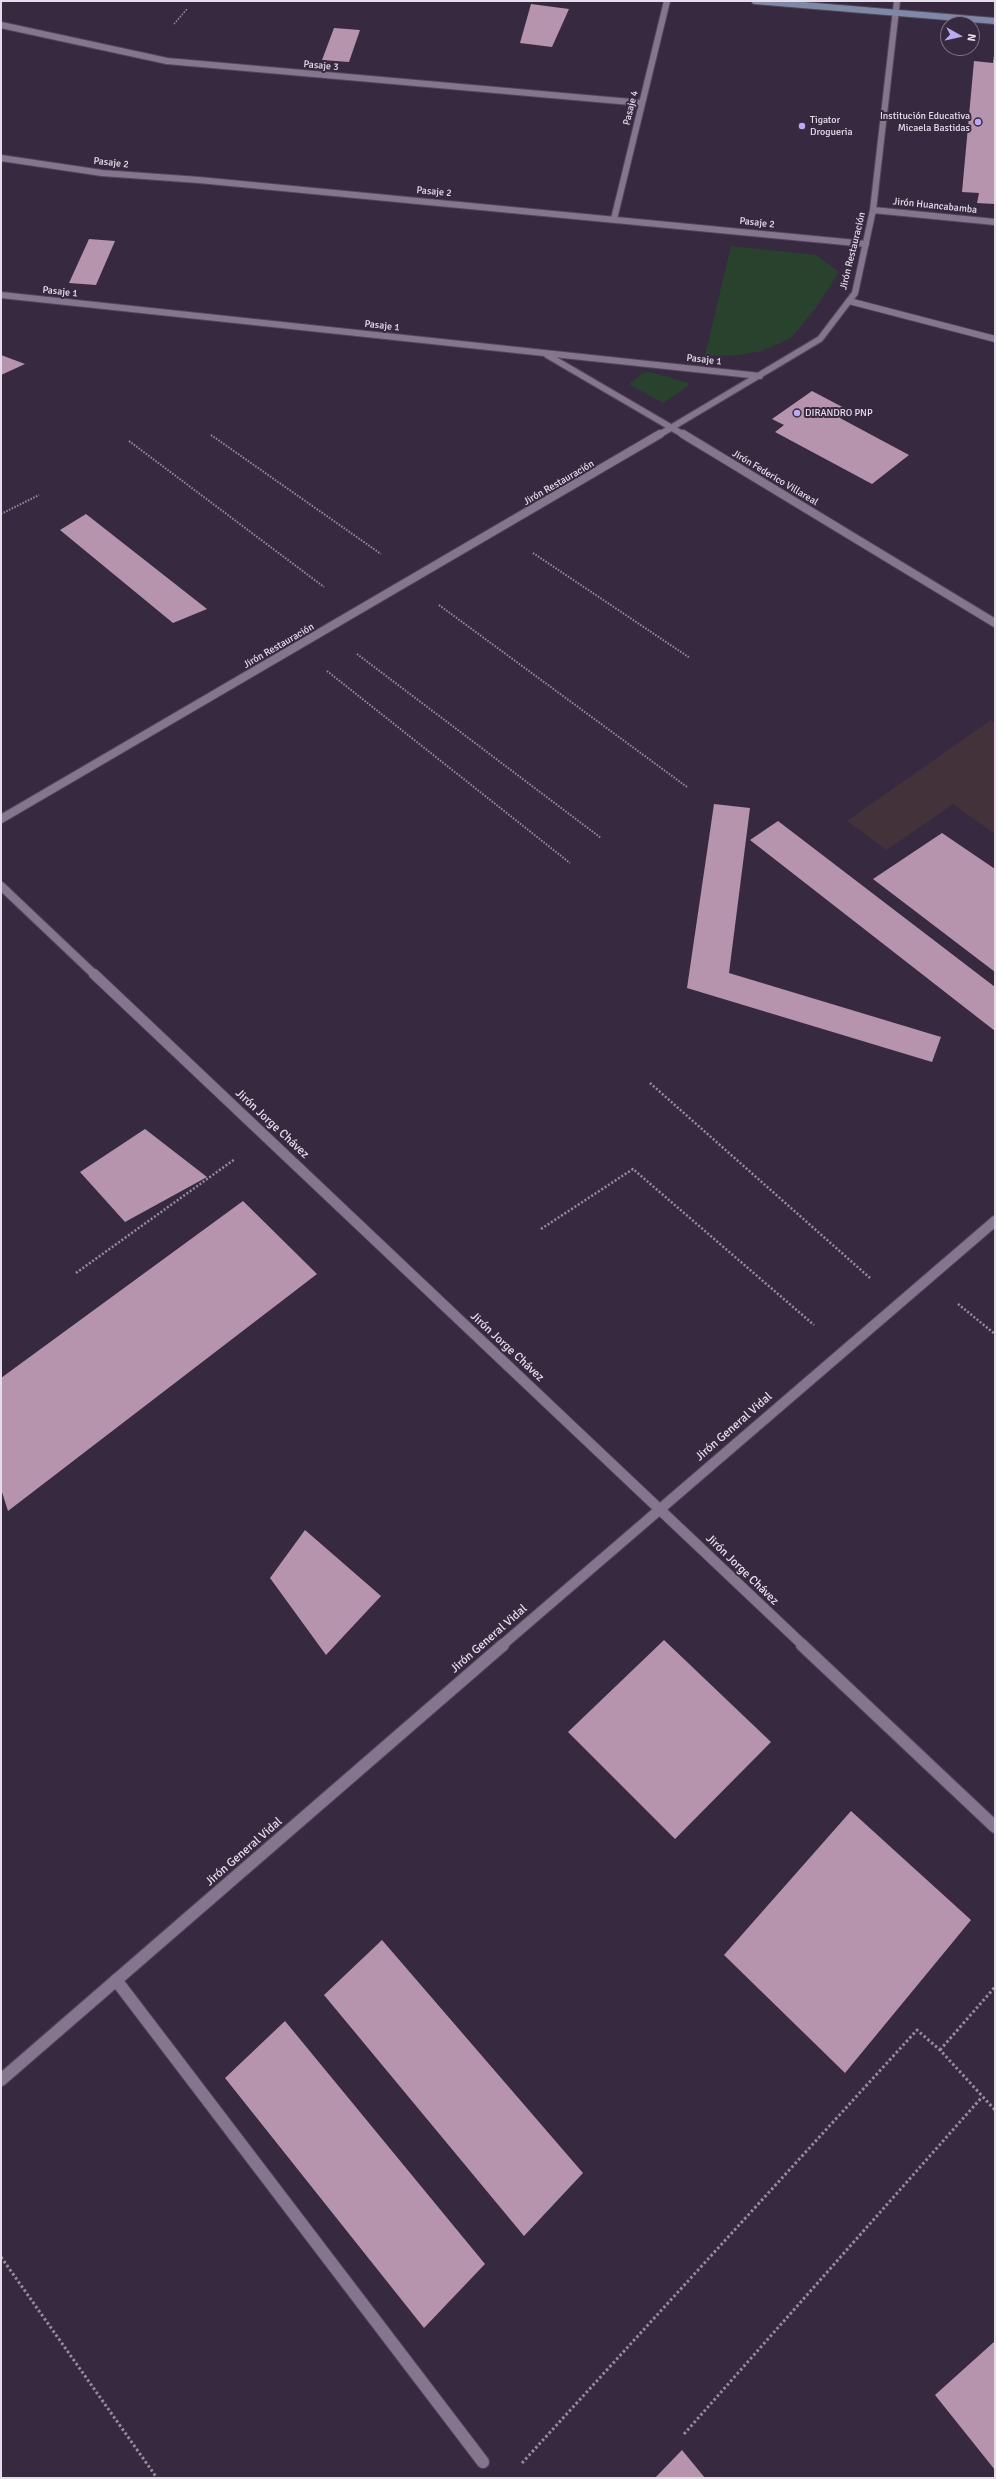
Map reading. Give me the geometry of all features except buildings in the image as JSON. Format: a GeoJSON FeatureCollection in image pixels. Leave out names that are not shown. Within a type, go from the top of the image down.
{"type":"FeatureCollection","features":[{"type":"Feature","properties":{"kind":"main road"},"geometry":{"type":"LineString","coordinates":[[755,1],[995,21]]}},
{"type":"Feature","properties":{"kind":"street","name":"Pasaje 4"},"geometry":{"type":"LineString","coordinates":[[614,220],[667,1]]}},
{"type":"Feature","properties":{"kind":"street","name":"Jirón Restauración"},"geometry":{"type":"LineString","coordinates":[[1,819],[412,581],[673,428],[820,339],[855,293],[873,210],[897,13],[897,1]]}},
{"type":"Feature","properties":{"kind":"street","name":"Pasaje 3"},"geometry":{"type":"LineString","coordinates":[[1,25],[167,62],[642,102]]}},
{"type":"Feature","properties":{"kind":"street","name":"Pasaje 2"},"geometry":{"type":"LineString","coordinates":[[1,158],[102,173],[866,244]]}},
{"type":"Feature","properties":{"kind":"street","name":"Jirón Huancabamba"},"geometry":{"type":"LineString","coordinates":[[873,210],[995,222]]}},
{"type":"Feature","properties":{"kind":"street","name":"Pasaje 1"},"geometry":{"type":"LineString","coordinates":[[1,295],[760,376]]}},
{"type":"Feature","properties":{"kind":"street"},"geometry":{"type":"LineString","coordinates":[[849,301],[995,339]]}},
{"type":"Feature","properties":{"kind":"street","name":"Jirón Federico Villareal"},"geometry":{"type":"LineString","coordinates":[[544,354],[673,428],[995,623]]}},
{"type":"Feature","properties":{"kind":"street","name":"Jirón Jorge Chávez"},"geometry":{"type":"LineString","coordinates":[[1,886],[995,1828]]}},
{"type":"Feature","properties":{"kind":"street","name":"Jirón General Vidal"},"geometry":{"type":"LineString","coordinates":[[1,2080],[659,1508],[995,1221]]}},
{"type":"Feature","properties":{"kind":"street"},"geometry":{"type":"LineString","coordinates":[[116,1980],[483,2462]]}},
{"type":"Feature","properties":{"kind":"path"},"geometry":{"type":"LineString","coordinates":[[211,435],[412,581],[687,787]]}},
{"type":"Feature","properties":{"kind":"path"},"geometry":{"type":"LineString","coordinates":[[129,442],[358,612]]}},
{"type":"Feature","properties":{"kind":"path"},"geometry":{"type":"LineString","coordinates":[[1,514],[39,495]]}},
{"type":"Feature","properties":{"kind":"path"},"geometry":{"type":"LineString","coordinates":[[499,530],[690,658]]}},
{"type":"Feature","properties":{"kind":"path"},"geometry":{"type":"LineString","coordinates":[[326,630],[601,838]]}},
{"type":"Feature","properties":{"kind":"path"},"geometry":{"type":"LineString","coordinates":[[296,647],[570,863]]}},
{"type":"Feature","properties":{"kind":"path"},"geometry":{"type":"LineString","coordinates":[[650,1083],[898,1303]]}},
{"type":"Feature","properties":{"kind":"path"},"geometry":{"type":"LineString","coordinates":[[76,1273],[266,1137]]}},
{"type":"Feature","properties":{"kind":"path"},"geometry":{"type":"LineString","coordinates":[[541,1229],[632,1169],[843,1350]]}},
{"type":"Feature","properties":{"kind":"path"},"geometry":{"type":"LineString","coordinates":[[928,1278],[995,1334]]}},
{"type":"Feature","properties":{"kind":"path"},"geometry":{"type":"LineString","coordinates":[[940,2050],[995,1988]]}},
{"type":"Feature","properties":{"kind":"path"},"geometry":{"type":"LineString","coordinates":[[518,2468],[917,2030],[940,2050],[995,2110]]}},
{"type":"Feature","properties":{"kind":"path"},"geometry":{"type":"LineString","coordinates":[[684,2434],[982,2097]]}},
{"type":"Feature","properties":{"kind":"path"},"geometry":{"type":"LineString","coordinates":[[1,2257],[157,2478]]}},
{"type":"Feature","properties":{"kind":"shaded area"},"geometry":{"type":"Polygon","coordinates":[[[991,720],[995,723],[995,834],[953,804],[887,850],[847,821],[991,720]]]}},
{"type":"Feature","properties":{"kind":"green space"},"geometry":{"type":"Polygon","coordinates":[[[731,246],[816,255],[839,272],[815,309],[792,337],[762,351],[739,355],[705,356],[731,246]]]}},
{"type":"Feature","properties":{"kind":"green space"},"geometry":{"type":"Polygon","coordinates":[[[650,372],[688,383],[688,386],[663,403],[629,384],[643,373],[650,372]]]}},
{"type":"Feature","properties":{"kind":"place","name":"Institución Educativa Micaela Bastidas"},"geometry":{"type":"Point","coordinates":[978,122]}},
{"type":"Feature","properties":{"kind":"place","name":"Tigator Drogueria"},"geometry":{"type":"Point","coordinates":[802,126]}},
{"type":"Feature","properties":{"kind":"place","name":"DIRANDRO PNP"},"geometry":{"type":"Point","coordinates":[797,413]}}]}
